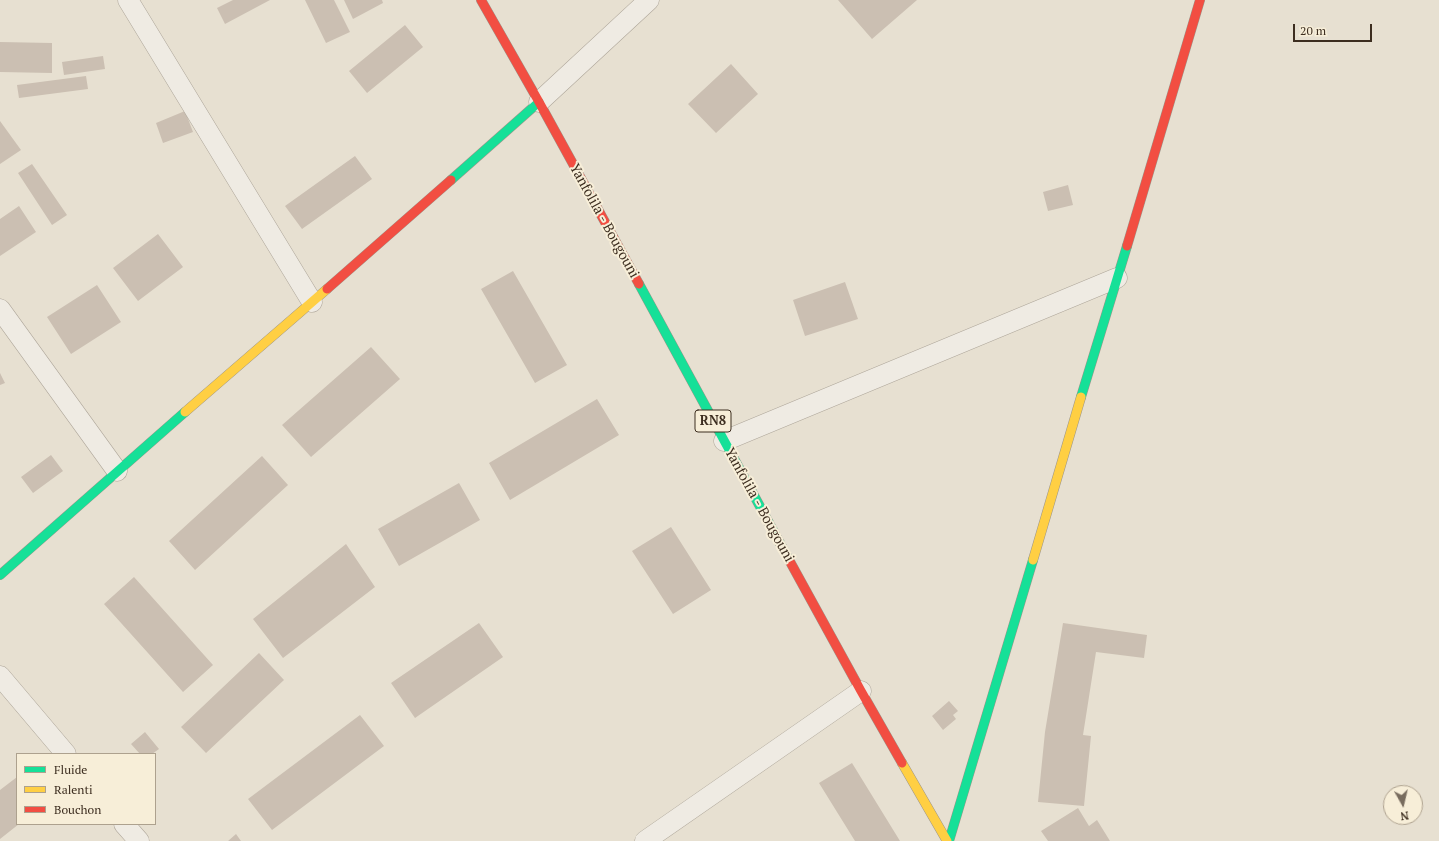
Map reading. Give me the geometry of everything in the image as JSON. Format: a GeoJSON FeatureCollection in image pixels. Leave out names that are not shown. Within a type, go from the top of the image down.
{"type":"FeatureCollection","features":[{"type":"Feature","properties":{"kind":"street"},"geometry":{"type":"LineString","coordinates":[[128,0],[312,302]]}},
{"type":"Feature","properties":{"kind":"street","name":"Yanfolila - Bougouni"},"geometry":{"type":"LineString","coordinates":[[482,0],[861,691],[948,841]]}},
{"type":"Feature","properties":{"kind":"street"},"geometry":{"type":"LineString","coordinates":[[0,575],[117,470],[312,302],[539,102],[649,0]]}},
{"type":"Feature","properties":{"kind":"street"},"geometry":{"type":"LineString","coordinates":[[948,841],[1200,0]]}},
{"type":"Feature","properties":{"kind":"street"},"geometry":{"type":"LineString","coordinates":[[724,440],[1117,278]]}},
{"type":"Feature","properties":{"kind":"street"},"geometry":{"type":"LineString","coordinates":[[0,310],[117,470]]}},
{"type":"Feature","properties":{"kind":"street"},"geometry":{"type":"LineString","coordinates":[[0,676],[65,753]]}},
{"type":"Feature","properties":{"kind":"street"},"geometry":{"type":"LineString","coordinates":[[645,841],[861,691]]}},
{"type":"Feature","properties":{"kind":"street"},"geometry":{"type":"LineString","coordinates":[[125,825],[139,841]]}},
{"type":"Feature","properties":{"kind":"building"},"geometry":{"type":"Polygon","coordinates":[[[233,0],[270,0],[225,24],[217,8],[233,0]]]}},
{"type":"Feature","properties":{"kind":"building"},"geometry":{"type":"Polygon","coordinates":[[[305,0],[334,0],[350,32],[326,43],[305,0]]]}},
{"type":"Feature","properties":{"kind":"building"},"geometry":{"type":"Polygon","coordinates":[[[344,0],[382,0],[383,3],[353,19],[344,0]]]}},
{"type":"Feature","properties":{"kind":"building"},"geometry":{"type":"Polygon","coordinates":[[[838,0],[917,0],[872,39],[838,0]]]}},
{"type":"Feature","properties":{"kind":"building"},"geometry":{"type":"Polygon","coordinates":[[[405,25],[423,47],[367,93],[349,71],[405,25]]]}},
{"type":"Feature","properties":{"kind":"building"},"geometry":{"type":"Polygon","coordinates":[[[0,42],[52,43],[52,73],[0,72],[0,42]]]}},
{"type":"Feature","properties":{"kind":"building"},"geometry":{"type":"Polygon","coordinates":[[[103,56],[105,69],[64,75],[62,62],[103,56]]]}},
{"type":"Feature","properties":{"kind":"building"},"geometry":{"type":"Polygon","coordinates":[[[731,64],[758,94],[716,133],[688,104],[731,64]]]}},
{"type":"Feature","properties":{"kind":"building"},"geometry":{"type":"Polygon","coordinates":[[[86,76],[88,89],[19,98],[17,85],[86,76]]]}},
{"type":"Feature","properties":{"kind":"building"},"geometry":{"type":"Polygon","coordinates":[[[185,111],[193,132],[163,143],[156,123],[185,111]]]}},
{"type":"Feature","properties":{"kind":"building"},"geometry":{"type":"Polygon","coordinates":[[[0,121],[21,150],[0,164],[0,121]]]}},
{"type":"Feature","properties":{"kind":"building"},"geometry":{"type":"Polygon","coordinates":[[[355,156],[372,179],[302,229],[285,206],[355,156]]]}},
{"type":"Feature","properties":{"kind":"building"},"geometry":{"type":"Polygon","coordinates":[[[32,164],[67,215],[52,225],[18,173],[32,164]]]}},
{"type":"Feature","properties":{"kind":"building"},"geometry":{"type":"Polygon","coordinates":[[[1068,185],[1073,205],[1048,211],[1043,192],[1068,185]]]}},
{"type":"Feature","properties":{"kind":"building"},"geometry":{"type":"Polygon","coordinates":[[[19,206],[36,232],[0,256],[0,219],[19,206]]]}},
{"type":"Feature","properties":{"kind":"building"},"geometry":{"type":"Polygon","coordinates":[[[158,234],[183,267],[138,301],[113,268],[158,234]]]}},
{"type":"Feature","properties":{"kind":"building"},"geometry":{"type":"Polygon","coordinates":[[[513,271],[567,365],[535,383],[481,289],[513,271]]]}},
{"type":"Feature","properties":{"kind":"building"},"geometry":{"type":"Polygon","coordinates":[[[845,282],[858,319],[805,336],[793,300],[845,282]]]}},
{"type":"Feature","properties":{"kind":"building"},"geometry":{"type":"Polygon","coordinates":[[[97,285],[121,322],[71,354],[47,317],[97,285]]]}},
{"type":"Feature","properties":{"kind":"building"},"geometry":{"type":"Polygon","coordinates":[[[371,347],[400,379],[311,457],[282,425],[371,347]]]}},
{"type":"Feature","properties":{"kind":"building"},"geometry":{"type":"Polygon","coordinates":[[[0,373],[5,383],[0,385],[0,373]]]}},
{"type":"Feature","properties":{"kind":"building"},"geometry":{"type":"Polygon","coordinates":[[[597,399],[619,435],[510,500],[489,463],[597,399]]]}},
{"type":"Feature","properties":{"kind":"building"},"geometry":{"type":"Polygon","coordinates":[[[51,455],[63,471],[33,493],[21,477],[51,455]]]}},
{"type":"Feature","properties":{"kind":"building"},"geometry":{"type":"Polygon","coordinates":[[[262,456],[288,485],[195,570],[169,541],[262,456]]]}},
{"type":"Feature","properties":{"kind":"building"},"geometry":{"type":"Polygon","coordinates":[[[459,483],[480,520],[399,566],[378,529],[459,483]]]}},
{"type":"Feature","properties":{"kind":"building"},"geometry":{"type":"Polygon","coordinates":[[[671,527],[711,590],[673,614],[632,551],[671,527]]]}},
{"type":"Feature","properties":{"kind":"building"},"geometry":{"type":"Polygon","coordinates":[[[346,544],[375,587],[283,658],[253,619],[346,544]]]}},
{"type":"Feature","properties":{"kind":"building"},"geometry":{"type":"Polygon","coordinates":[[[134,577],[213,665],[183,692],[104,604],[134,577]]]}},
{"type":"Feature","properties":{"kind":"building"},"geometry":{"type":"Polygon","coordinates":[[[479,623],[503,657],[415,718],[391,683],[479,623]]]}},
{"type":"Feature","properties":{"kind":"building"},"geometry":{"type":"Polygon","coordinates":[[[1063,623],[1147,635],[1144,658],[1096,652],[1083,735],[1091,736],[1084,806],[1038,802],[1045,732],[1063,623]]]}},
{"type":"Feature","properties":{"kind":"building"},"geometry":{"type":"Polygon","coordinates":[[[259,653],[284,680],[206,753],[181,727],[259,653]]]}},
{"type":"Feature","properties":{"kind":"building"},"geometry":{"type":"Polygon","coordinates":[[[949,701],[958,711],[953,715],[956,719],[943,730],[932,716],[949,701]]]}},
{"type":"Feature","properties":{"kind":"building"},"geometry":{"type":"Polygon","coordinates":[[[360,715],[384,746],[272,830],[248,799],[360,715]]]}},
{"type":"Feature","properties":{"kind":"building"},"geometry":{"type":"Polygon","coordinates":[[[145,732],[159,749],[153,753],[139,753],[131,744],[145,732]]]}},
{"type":"Feature","properties":{"kind":"building"},"geometry":{"type":"Polygon","coordinates":[[[852,763],[900,841],[855,841],[819,783],[852,763]]]}},
{"type":"Feature","properties":{"kind":"building"},"geometry":{"type":"Polygon","coordinates":[[[16,778],[16,825],[18,825],[0,839],[0,790],[16,778]]]}},
{"type":"Feature","properties":{"kind":"building"},"geometry":{"type":"Polygon","coordinates":[[[1078,808],[1089,826],[1097,820],[1110,841],[1048,841],[1041,831],[1078,808]]]}},
{"type":"Feature","properties":{"kind":"building"},"geometry":{"type":"Polygon","coordinates":[[[236,834],[241,841],[228,841],[236,834]]]}},
{"type":"Feature","properties":{"kind":"traffic: fast"},"geometry":{"type":"LineString","coordinates":[[451,180],[539,102]]}},
{"type":"Feature","properties":{"kind":"traffic: fast"},"geometry":{"type":"LineString","coordinates":[[1081,397],[1127,246]]}},
{"type":"Feature","properties":{"kind":"traffic: fast"},"geometry":{"type":"LineString","coordinates":[[639,284],[788,558]]}},
{"type":"Feature","properties":{"kind":"traffic: fast"},"geometry":{"type":"LineString","coordinates":[[0,575],[185,412]]}},
{"type":"Feature","properties":{"kind":"traffic: fast"},"geometry":{"type":"LineString","coordinates":[[949,841],[1033,560]]}},
{"type":"Feature","properties":{"kind":"traffic: slow"},"geometry":{"type":"LineString","coordinates":[[185,412],[327,289]]}},
{"type":"Feature","properties":{"kind":"traffic: slow"},"geometry":{"type":"LineString","coordinates":[[1033,560],[1081,397]]}},
{"type":"Feature","properties":{"kind":"traffic: slow"},"geometry":{"type":"LineString","coordinates":[[902,763],[947,841]]}},
{"type":"Feature","properties":{"kind":"traffic: jam"},"geometry":{"type":"LineString","coordinates":[[481,0],[639,284]]}},
{"type":"Feature","properties":{"kind":"traffic: jam"},"geometry":{"type":"LineString","coordinates":[[1127,246],[1200,0]]}},
{"type":"Feature","properties":{"kind":"traffic: jam"},"geometry":{"type":"LineString","coordinates":[[327,289],[451,180]]}},
{"type":"Feature","properties":{"kind":"traffic: jam"},"geometry":{"type":"LineString","coordinates":[[788,558],[902,763]]}}]}
